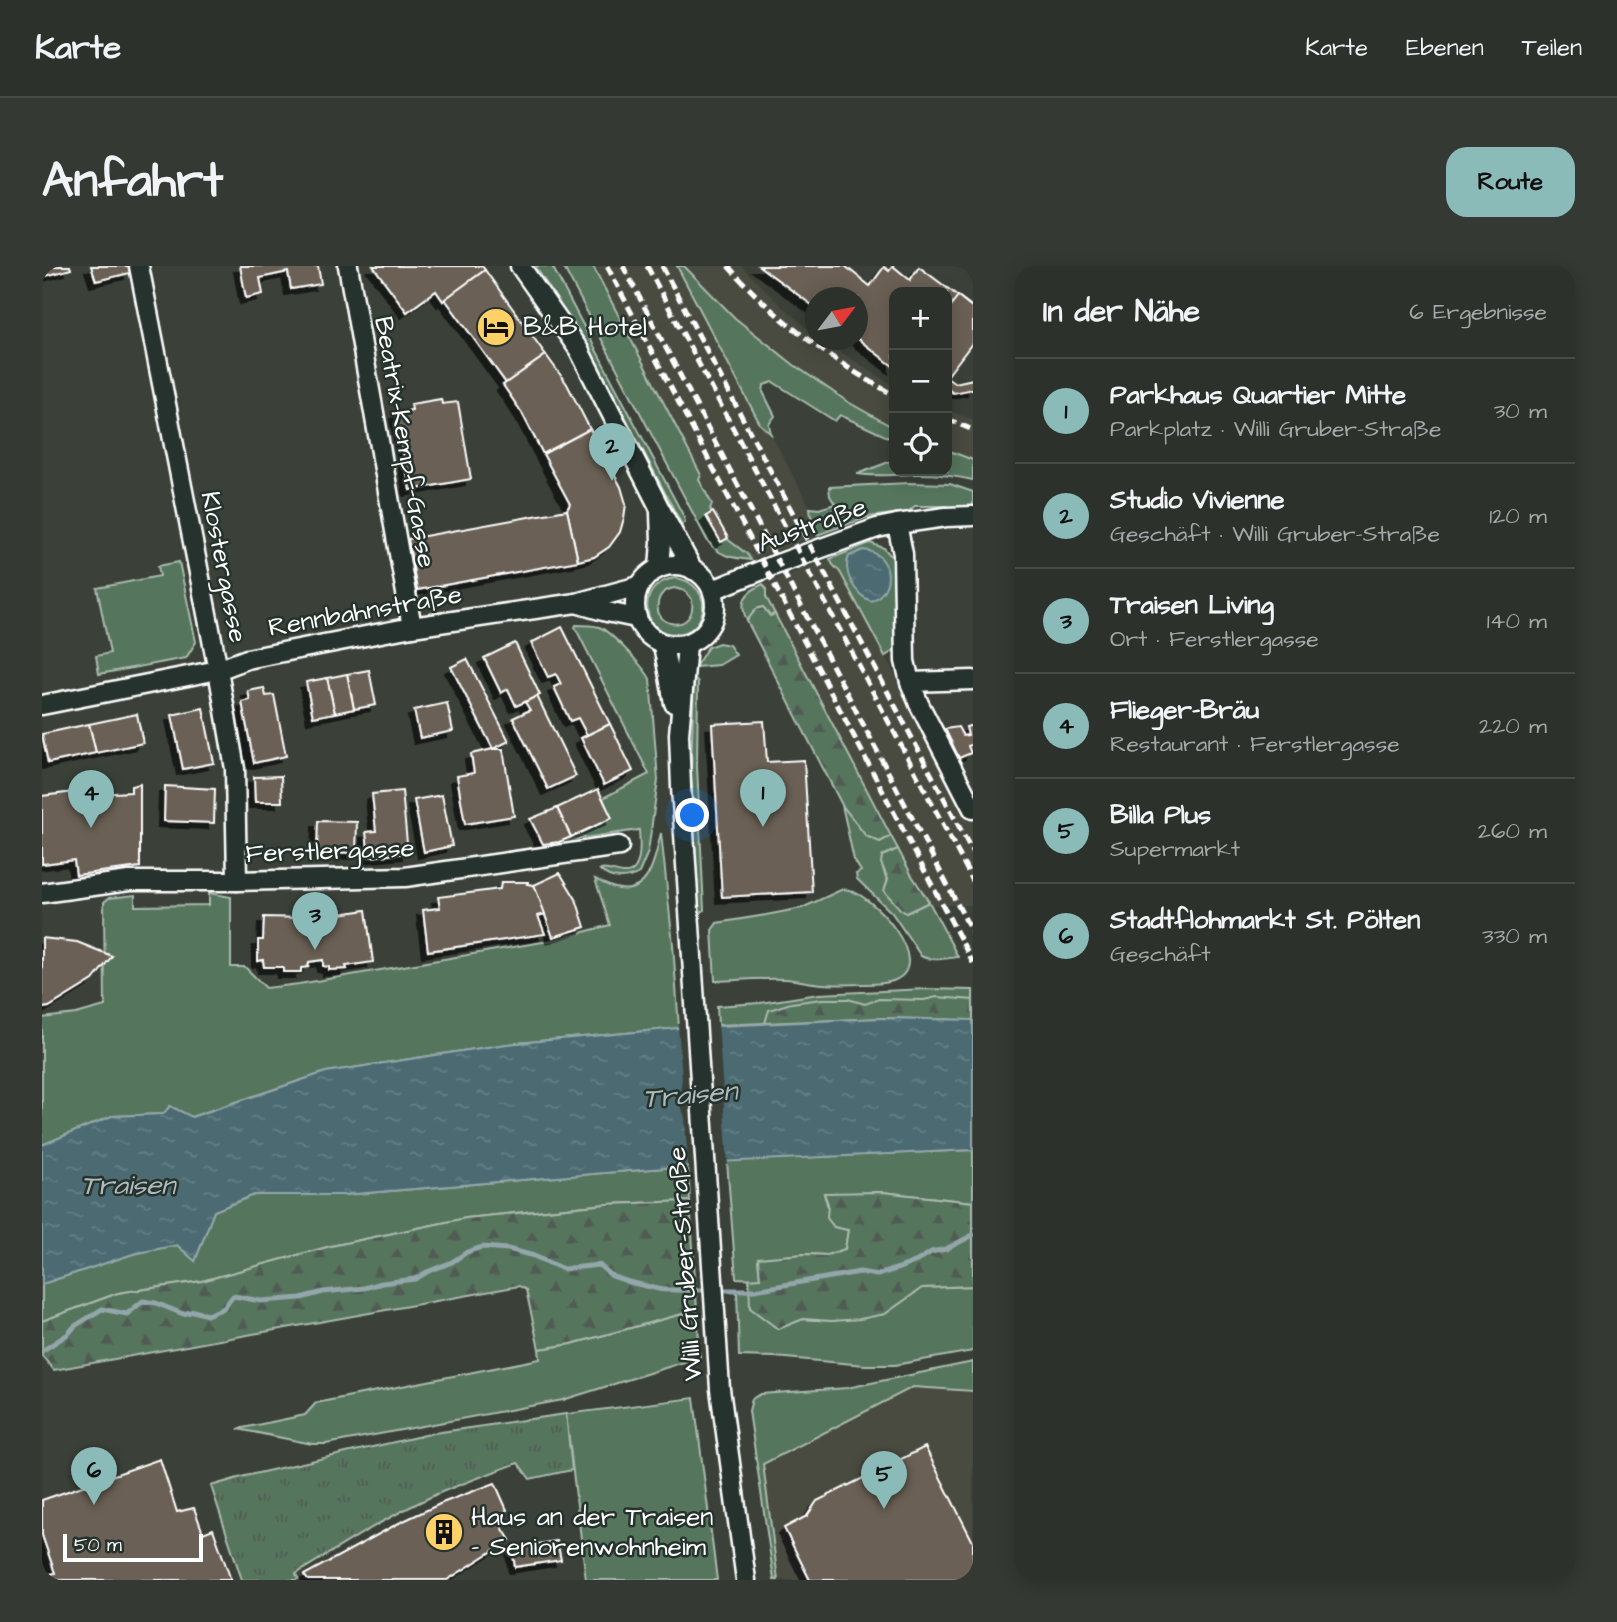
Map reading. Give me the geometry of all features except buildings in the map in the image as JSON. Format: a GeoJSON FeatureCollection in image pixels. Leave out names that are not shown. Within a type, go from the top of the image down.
{"type":"FeatureCollection","features":[{"type":"Feature","properties":{"kind":"street","name":"Klostergasse"},"geometry":{"type":"LineString","coordinates":[[139,266],[235,769],[237,881]]}},
{"type":"Feature","properties":{"kind":"street","name":"Beatrix-Kempf-Gasse"},"geometry":{"type":"LineString","coordinates":[[348,266],[412,628]]}},
{"type":"Feature","properties":{"kind":"street"},"geometry":{"type":"LineString","coordinates":[[520,266],[579,350],[693,570]]}},
{"type":"Feature","properties":{"kind":"street"},"geometry":{"type":"LineString","coordinates":[[659,568],[660,509]]}},
{"type":"Feature","properties":{"kind":"street","name":"Austraße"},"geometry":{"type":"LineString","coordinates":[[713,590],[859,534],[897,524],[973,516]]}},
{"type":"Feature","properties":{"kind":"street"},"geometry":{"type":"LineString","coordinates":[[897,524],[903,554],[905,661],[910,681],[973,809]]}},
{"type":"Feature","properties":{"kind":"street"},"geometry":{"type":"LineString","coordinates":[[676,565],[693,570],[704,577],[713,590],[714,617],[708,629],[699,639],[687,645],[663,645],[651,639],[636,618],[633,600],[639,586],[645,577],[664,566],[676,565]]}},
{"type":"Feature","properties":{"kind":"street","name":"Rennbahnstraße"},"geometry":{"type":"LineString","coordinates":[[42,705],[218,670],[247,659],[412,628],[576,603],[639,586]]}},
{"type":"Feature","properties":{"kind":"street","name":"Rennbahnstraße"},"geometry":{"type":"LineString","coordinates":[[576,603],[636,618]]}},
{"type":"Feature","properties":{"kind":"street","name":"Willi Gruber-Straße"},"geometry":{"type":"LineString","coordinates":[[663,645],[679,734],[718,1368],[746,1580]]}},
{"type":"Feature","properties":{"kind":"street","name":"Willi Gruber-Straße"},"geometry":{"type":"LineString","coordinates":[[679,734],[687,645]]}},
{"type":"Feature","properties":{"kind":"street"},"geometry":{"type":"LineString","coordinates":[[910,681],[973,680]]}},
{"type":"Feature","properties":{"kind":"street","name":"Ferstlergasse"},"geometry":{"type":"LineString","coordinates":[[42,893],[129,881],[405,877],[619,846]]}},
{"type":"Feature","properties":{"kind":"shaded area"},"geometry":{"type":"Polygon","coordinates":[[[593,266],[677,266],[760,424],[771,434],[810,508],[812,526],[817,535],[751,560],[727,539],[710,509],[712,504],[699,480],[701,474],[593,266]]]}},
{"type":"Feature","properties":{"kind":"shaded area"},"geometry":{"type":"Polygon","coordinates":[[[684,266],[741,266],[805,326],[805,350],[838,350],[889,383],[889,425],[848,402],[794,365],[735,318],[684,266]]]}},
{"type":"Feature","properties":{"kind":"shaded area"},"geometry":{"type":"Polygon","coordinates":[[[952,412],[973,420],[973,460],[952,452],[952,412]]]}},
{"type":"Feature","properties":{"kind":"shaded area"},"geometry":{"type":"Polygon","coordinates":[[[830,559],[840,572],[973,821],[973,905],[931,905],[911,874],[766,597],[763,584],[830,559]]]}},
{"type":"Feature","properties":{"kind":"shaded area"},"geometry":{"type":"Polygon","coordinates":[[[914,1387],[973,1391],[973,1580],[778,1580],[763,1464],[914,1387]]]}},
{"type":"Feature","properties":{"kind":"green space"},"geometry":{"type":"Polygon","coordinates":[[[535,266],[552,266],[684,517],[685,522],[682,525],[585,343],[535,266]]]}},
{"type":"Feature","properties":{"kind":"green space"},"geometry":{"type":"Polygon","coordinates":[[[563,266],[593,266],[701,475],[699,480],[712,504],[712,513],[707,516],[721,542],[727,539],[751,560],[726,555],[716,550],[707,540],[563,266]]]}},
{"type":"Feature","properties":{"kind":"green space"},"geometry":{"type":"Polygon","coordinates":[[[677,266],[684,266],[735,318],[794,365],[848,402],[889,425],[889,438],[840,415],[835,421],[773,382],[764,385],[763,392],[775,416],[769,424],[771,434],[760,424],[677,266]]]}},
{"type":"Feature","properties":{"kind":"green space"},"geometry":{"type":"Polygon","coordinates":[[[952,452],[973,460],[973,480],[953,476],[952,452]]]}},
{"type":"Feature","properties":{"kind":"green space"},"geometry":{"type":"Polygon","coordinates":[[[889,462],[889,475],[857,474],[889,462]]]}},
{"type":"Feature","properties":{"kind":"green space"},"geometry":{"type":"Polygon","coordinates":[[[950,484],[973,492],[973,510],[951,510],[947,506],[915,506],[908,512],[868,517],[817,535],[812,526],[810,508],[819,509],[835,504],[829,487],[950,484]]]}},
{"type":"Feature","properties":{"kind":"green space"},"geometry":{"type":"Polygon","coordinates":[[[870,543],[884,548],[893,558],[895,573],[897,649],[885,656],[840,572],[830,559],[870,543]]]}},
{"type":"Feature","properties":{"kind":"green space"},"geometry":{"type":"Polygon","coordinates":[[[179,562],[196,642],[186,658],[99,674],[96,656],[110,653],[97,588],[160,576],[158,566],[179,562]]]}},
{"type":"Feature","properties":{"kind":"green space"},"geometry":{"type":"Polygon","coordinates":[[[682,579],[698,590],[703,609],[698,622],[690,630],[668,633],[658,629],[651,621],[648,600],[652,590],[661,582],[682,579]],[[674,588],[661,595],[658,612],[662,618],[675,624],[688,618],[692,611],[692,600],[685,591],[674,588]]]}},
{"type":"Feature","properties":{"kind":"green space"},"geometry":{"type":"Polygon","coordinates":[[[763,584],[775,614],[770,616],[763,607],[756,609],[747,621],[743,608],[745,598],[763,584]]]}},
{"type":"Feature","properties":{"kind":"green space"},"geometry":{"type":"Polygon","coordinates":[[[763,607],[770,616],[775,614],[891,836],[880,842],[866,836],[842,805],[747,621],[756,609],[763,607]]]}},
{"type":"Feature","properties":{"kind":"green space"},"geometry":{"type":"Polygon","coordinates":[[[576,625],[599,627],[611,635],[650,679],[658,780],[648,852],[639,873],[629,877],[614,877],[600,870],[623,873],[634,869],[639,857],[639,830],[562,841],[611,818],[603,798],[649,774],[576,625]]]}},
{"type":"Feature","properties":{"kind":"green space"},"geometry":{"type":"Polygon","coordinates":[[[719,643],[729,645],[736,655],[719,665],[695,667],[708,647],[719,643]]]}},
{"type":"Feature","properties":{"kind":"green space"},"geometry":{"type":"Polygon","coordinates":[[[694,677],[698,682],[697,766],[704,910],[699,914],[691,772],[694,677]]]}},
{"type":"Feature","properties":{"kind":"green space"},"geometry":{"type":"Polygon","coordinates":[[[842,805],[866,836],[880,842],[891,836],[898,849],[882,856],[882,863],[894,893],[906,913],[929,902],[958,957],[934,959],[921,956],[892,913],[857,879],[856,874],[861,871],[854,860],[842,805]]]}},
{"type":"Feature","properties":{"kind":"green space"},"geometry":{"type":"Polygon","coordinates":[[[661,833],[679,1028],[507,1044],[326,1072],[191,1117],[170,1106],[164,1114],[112,1116],[42,1145],[42,1018],[76,1014],[105,1006],[104,902],[109,898],[135,895],[135,906],[209,905],[209,893],[231,897],[231,967],[245,967],[266,988],[554,940],[610,925],[595,879],[615,888],[636,887],[649,873],[661,833]]]}},
{"type":"Feature","properties":{"kind":"green space"},"geometry":{"type":"Polygon","coordinates":[[[898,849],[929,902],[906,913],[884,891],[888,879],[881,863],[882,856],[898,849]]]}},
{"type":"Feature","properties":{"kind":"green space"},"geometry":{"type":"Polygon","coordinates":[[[843,889],[855,892],[869,901],[895,929],[904,945],[908,960],[905,972],[893,981],[876,984],[828,984],[790,979],[715,981],[712,930],[717,923],[802,908],[843,889]]]}},
{"type":"Feature","properties":{"kind":"green space"},"geometry":{"type":"Polygon","coordinates":[[[926,989],[973,990],[973,1020],[881,1018],[718,1025],[717,1006],[819,994],[926,989]]]}},
{"type":"Feature","properties":{"kind":"green space"},"geometry":{"type":"Polygon","coordinates":[[[937,997],[973,1000],[973,1020],[881,1018],[765,1023],[769,1010],[791,1003],[848,999],[865,1004],[879,999],[924,1000],[937,997]]]}},
{"type":"Feature","properties":{"kind":"green space"},"geometry":{"type":"Polygon","coordinates":[[[973,1150],[973,1202],[882,1192],[824,1194],[834,1227],[848,1230],[845,1249],[827,1255],[805,1254],[758,1259],[760,1279],[736,1278],[727,1161],[973,1150]]]}},
{"type":"Feature","properties":{"kind":"green space"},"geometry":{"type":"Polygon","coordinates":[[[688,1166],[690,1201],[607,1204],[466,1218],[331,1246],[202,1281],[118,1293],[42,1321],[42,1284],[133,1254],[177,1245],[195,1261],[214,1211],[254,1195],[343,1195],[688,1166]]]}},
{"type":"Feature","properties":{"kind":"green space"},"geometry":{"type":"Polygon","coordinates":[[[882,1192],[973,1202],[973,1286],[922,1288],[885,1314],[832,1321],[803,1319],[778,1329],[750,1308],[749,1279],[760,1278],[758,1258],[827,1255],[845,1249],[848,1230],[834,1227],[827,1218],[828,1204],[824,1193],[882,1192]]]}},
{"type":"Feature","properties":{"kind":"green space"},"geometry":{"type":"Polygon","coordinates":[[[690,1201],[697,1310],[571,1344],[539,1349],[526,1290],[519,1286],[54,1370],[42,1356],[42,1321],[118,1293],[202,1281],[331,1246],[466,1218],[607,1204],[690,1201]]]}},
{"type":"Feature","properties":{"kind":"green space"},"geometry":{"type":"Polygon","coordinates":[[[973,1286],[973,1351],[895,1365],[739,1356],[737,1290],[749,1290],[778,1329],[803,1319],[832,1321],[885,1314],[921,1288],[973,1286]]]}},
{"type":"Feature","properties":{"kind":"green space"},"geometry":{"type":"Polygon","coordinates":[[[697,1310],[700,1357],[563,1400],[326,1444],[312,1444],[238,1429],[305,1415],[316,1403],[540,1359],[539,1349],[571,1344],[697,1310]]]}},
{"type":"Feature","properties":{"kind":"green space"},"geometry":{"type":"Polygon","coordinates":[[[973,1362],[973,1391],[913,1387],[763,1464],[778,1580],[774,1580],[749,1411],[752,1399],[761,1394],[847,1388],[973,1362]]]}},
{"type":"Feature","properties":{"kind":"green space"},"geometry":{"type":"Polygon","coordinates":[[[694,1398],[717,1580],[586,1580],[566,1414],[694,1398]]]}},
{"type":"Feature","properties":{"kind":"green space"},"geometry":{"type":"Polygon","coordinates":[[[566,1414],[572,1470],[530,1479],[518,1463],[437,1494],[401,1512],[296,1574],[299,1580],[242,1580],[211,1486],[434,1433],[566,1414]]]}},
{"type":"Feature","properties":{"kind":"water"},"geometry":{"type":"Polygon","coordinates":[[[863,550],[880,557],[888,572],[885,589],[871,601],[855,588],[847,569],[849,556],[863,550]]]}},
{"type":"Feature","properties":{"kind":"water","name":"Traisen"},"geometry":{"type":"Polygon","coordinates":[[[881,1018],[973,1020],[973,1150],[718,1162],[343,1195],[254,1195],[214,1211],[195,1261],[177,1245],[133,1254],[42,1284],[42,1145],[112,1116],[163,1114],[170,1106],[192,1117],[326,1072],[507,1044],[679,1028],[881,1018]]]}},
{"type":"Feature","properties":{"kind":"pier"},"geometry":{"type":"Polygon","coordinates":[[[718,1022],[728,1165],[688,1169],[685,1118],[679,1099],[682,1079],[678,1024],[718,1022]]]}},
{"type":"Feature","properties":{"kind":"waterway"},"geometry":{"type":"LineString","coordinates":[[42,1351],[102,1309],[127,1314],[143,1301],[156,1303],[183,1314],[194,1311],[207,1315],[224,1308],[233,1296],[261,1301],[301,1298],[323,1292],[415,1279],[482,1247],[508,1249],[534,1256],[563,1269],[599,1265],[612,1276],[663,1290],[755,1290],[860,1272],[877,1275],[917,1261],[931,1252],[946,1249],[973,1235]]}},
{"type":"Feature","properties":{"kind":"railway"},"geometry":{"type":"LineString","coordinates":[[607,266],[973,963]]}},
{"type":"Feature","properties":{"kind":"railway"},"geometry":{"type":"LineString","coordinates":[[623,266],[973,934]]}},
{"type":"Feature","properties":{"kind":"railway"},"geometry":{"type":"LineString","coordinates":[[647,266],[973,881]]}},
{"type":"Feature","properties":{"kind":"railway"},"geometry":{"type":"LineString","coordinates":[[662,266],[973,853]]}},
{"type":"Feature","properties":{"kind":"railway"},"geometry":{"type":"LineString","coordinates":[[728,266],[765,304],[805,338],[889,392]]}},
{"type":"Feature","properties":{"kind":"railway"},"geometry":{"type":"LineString","coordinates":[[952,421],[973,430]]}},
{"type":"Feature","properties":{"kind":"place","name":"B&B Hotel"},"geometry":{"type":"Point","coordinates":[496,327]}},
{"type":"Feature","properties":{"kind":"place","name":"Studio Vivienne"},"geometry":{"type":"Point","coordinates":[612,481]}},
{"type":"Feature","properties":{"kind":"place","name":"Parkhaus Quartier Mitte"},"geometry":{"type":"Point","coordinates":[763,827]}},
{"type":"Feature","properties":{"kind":"place","name":"Flieger-Bräu"},"geometry":{"type":"Point","coordinates":[91,828]}},
{"type":"Feature","properties":{"kind":"place","name":"Traisen Living"},"geometry":{"type":"Point","coordinates":[315,950]}},
{"type":"Feature","properties":{"kind":"place","name":"Stadtflohmarkt St. Pölten"},"geometry":{"type":"Point","coordinates":[94,1505]}},
{"type":"Feature","properties":{"kind":"place","name":"Billa Plus"},"geometry":{"type":"Point","coordinates":[884,1509]}},
{"type":"Feature","properties":{"kind":"place","name":"Haus an der Traisen - Seniorenwohnheim"},"geometry":{"type":"Point","coordinates":[444,1532]}}]}
